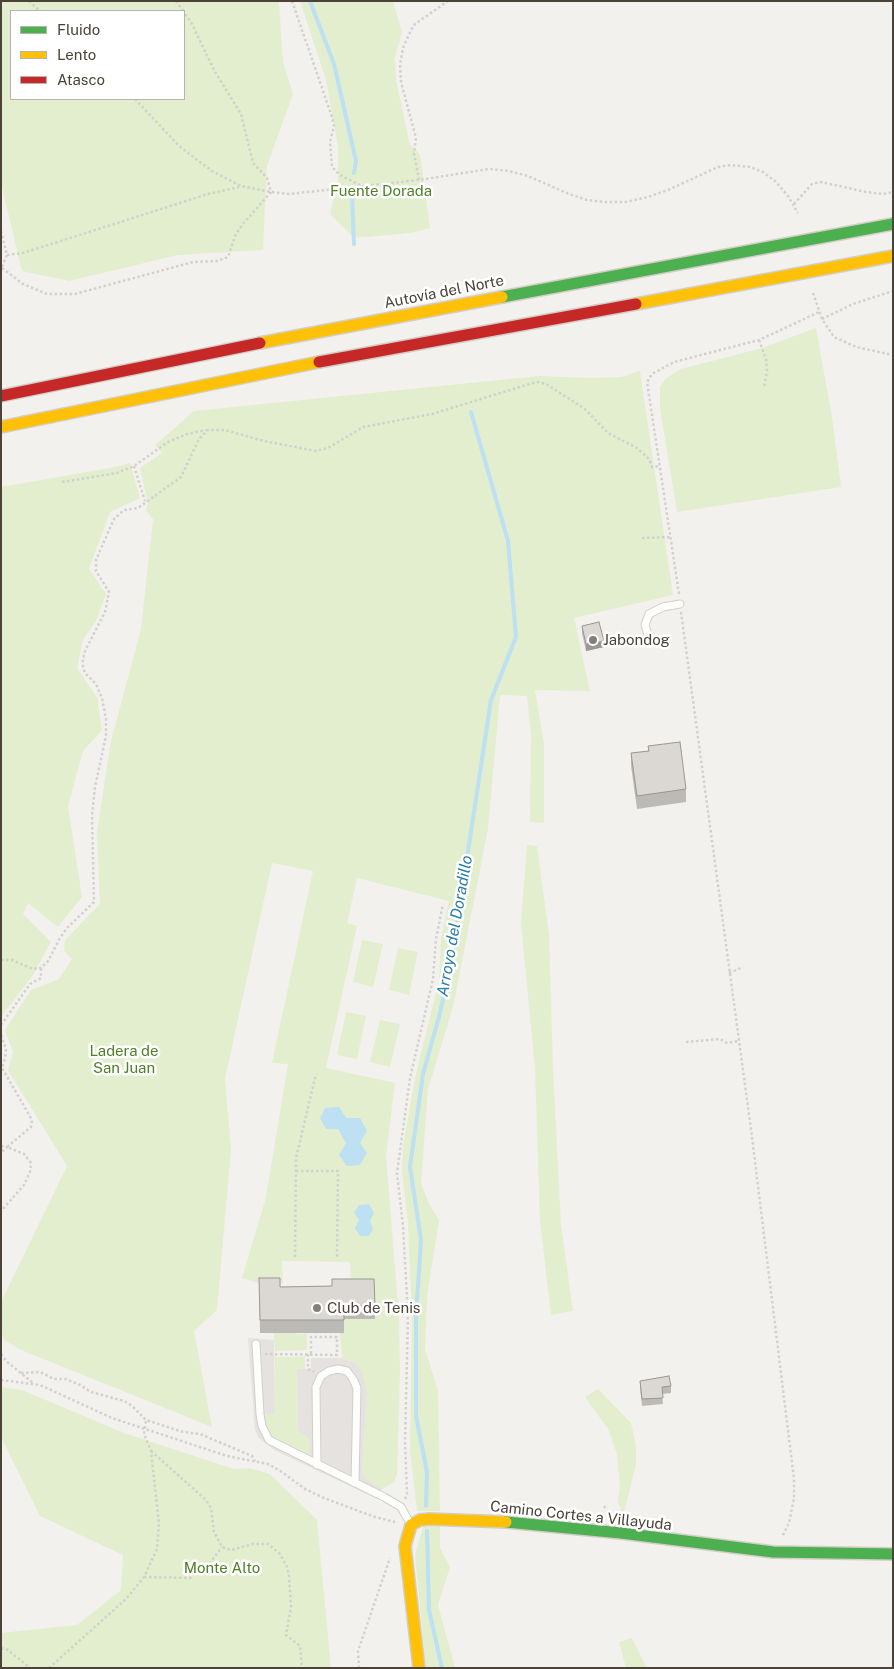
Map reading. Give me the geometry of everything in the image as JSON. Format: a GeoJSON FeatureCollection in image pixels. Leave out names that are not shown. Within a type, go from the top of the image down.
{"type":"FeatureCollection","features":[{"type":"Feature","properties":{"kind":"main road","name":"Autovía del Norte"},"geometry":{"type":"LineString","coordinates":[[1,396],[130,368],[320,331],[893,224]]}},
{"type":"Feature","properties":{"kind":"main road"},"geometry":{"type":"LineString","coordinates":[[1,428],[301,365],[893,256]]}},
{"type":"Feature","properties":{"kind":"main road","name":"Camino Cortes a Villayuda"},"geometry":{"type":"LineString","coordinates":[[410,1524],[429,1519],[493,1522],[620,1533],[772,1552],[893,1554]]}},
{"type":"Feature","properties":{"kind":"main road"},"geometry":{"type":"LineString","coordinates":[[410,1524],[405,1546],[419,1668]]}},
{"type":"Feature","properties":{"kind":"lane"},"geometry":{"type":"LineString","coordinates":[[649,638],[645,624],[649,614],[663,607],[680,604]]}},
{"type":"Feature","properties":{"kind":"lane"},"geometry":{"type":"LineString","coordinates":[[256,1344],[260,1414],[265,1434],[269,1440],[401,1507],[410,1524]]}},
{"type":"Feature","properties":{"kind":"lane"},"geometry":{"type":"LineString","coordinates":[[317,1465],[316,1388],[321,1376],[329,1371],[338,1369],[347,1371],[357,1388],[355,1483]]}},
{"type":"Feature","properties":{"kind":"path"},"geometry":{"type":"LineString","coordinates":[[29,1],[39,10]]}},
{"type":"Feature","properties":{"kind":"path"},"geometry":{"type":"LineString","coordinates":[[292,1],[332,117],[334,126],[330,142],[330,156],[332,167],[340,175],[362,186]]}},
{"type":"Feature","properties":{"kind":"path"},"geometry":{"type":"LineString","coordinates":[[419,180],[414,153],[416,138],[401,82],[400,65],[403,48],[411,30],[416,24],[448,1]]}},
{"type":"Feature","properties":{"kind":"path"},"geometry":{"type":"LineString","coordinates":[[185,15],[192,24],[214,70],[241,114],[253,163],[267,178],[271,192]]}},
{"type":"Feature","properties":{"kind":"path"},"geometry":{"type":"LineString","coordinates":[[136,100],[179,146],[212,170],[240,186],[271,192],[289,194],[419,180],[489,169],[509,171],[528,176],[568,194],[587,200],[626,202],[648,198],[718,167],[731,165],[750,167],[763,172],[775,181],[794,204],[798,213]]}},
{"type":"Feature","properties":{"kind":"path"},"geometry":{"type":"LineString","coordinates":[[794,204],[812,184],[821,182],[866,192],[893,192]]}},
{"type":"Feature","properties":{"kind":"path"},"geometry":{"type":"LineString","coordinates":[[7,255],[23,253],[208,194],[240,186]]}},
{"type":"Feature","properties":{"kind":"path"},"geometry":{"type":"LineString","coordinates":[[1,231],[7,255],[1,268],[23,284],[47,294],[75,294],[193,262],[217,261],[228,257],[232,243],[242,225],[271,192]]}},
{"type":"Feature","properties":{"kind":"path"},"geometry":{"type":"LineString","coordinates":[[822,319],[853,304],[893,291]]}},
{"type":"Feature","properties":{"kind":"path"},"geometry":{"type":"LineString","coordinates":[[813,293],[822,319],[834,337],[866,350],[893,355]]}},
{"type":"Feature","properties":{"kind":"path"},"geometry":{"type":"LineString","coordinates":[[772,1552],[789,1523],[794,1498],[794,1479],[751,1129],[671,537],[647,382],[652,374],[674,362],[758,340],[819,312]]}},
{"type":"Feature","properties":{"kind":"path"},"geometry":{"type":"LineString","coordinates":[[758,340],[768,371],[764,387]]}},
{"type":"Feature","properties":{"kind":"path"},"geometry":{"type":"LineString","coordinates":[[62,482],[117,472],[134,466],[168,442],[187,434],[208,430],[225,430],[264,441],[316,451],[328,448],[363,427],[432,414],[533,382],[546,384],[585,409],[608,433],[637,448],[649,459],[652,467],[660,466]]}},
{"type":"Feature","properties":{"kind":"path"},"geometry":{"type":"LineString","coordinates":[[1,960],[12,960],[33,969],[41,968],[48,961],[67,928],[94,902],[92,816],[106,736],[106,719],[102,698],[96,684],[85,672],[83,659],[109,600],[109,592],[95,566],[96,560],[114,519],[124,510],[138,508],[180,477],[198,439],[208,430]]}},
{"type":"Feature","properties":{"kind":"path"},"geometry":{"type":"LineString","coordinates":[[134,466],[145,501]]}},
{"type":"Feature","properties":{"kind":"path"},"geometry":{"type":"LineString","coordinates":[[642,538],[671,537]]}},
{"type":"Feature","properties":{"kind":"path"},"geometry":{"type":"LineString","coordinates":[[401,1507],[407,1494],[405,1442],[408,1316],[403,1226],[397,1173],[410,1078],[433,979],[436,939],[443,904]]}},
{"type":"Feature","properties":{"kind":"path"},"geometry":{"type":"LineString","coordinates":[[729,973],[743,967]]}},
{"type":"Feature","properties":{"kind":"path"},"geometry":{"type":"LineString","coordinates":[[1,1025],[30,984],[41,978],[41,968]]}},
{"type":"Feature","properties":{"kind":"path"},"geometry":{"type":"LineString","coordinates":[[1,1034],[6,1048],[1,1068],[32,1120],[31,1127],[1,1153]]}},
{"type":"Feature","properties":{"kind":"path"},"geometry":{"type":"LineString","coordinates":[[686,1042],[720,1039],[727,1044],[739,1040]]}},
{"type":"Feature","properties":{"kind":"path"},"geometry":{"type":"LineString","coordinates":[[295,1257],[296,1158],[316,1074]]}},
{"type":"Feature","properties":{"kind":"path"},"geometry":{"type":"LineString","coordinates":[[1,1146],[24,1154],[31,1163],[30,1172],[24,1185],[1,1211]]}},
{"type":"Feature","properties":{"kind":"path"},"geometry":{"type":"LineString","coordinates":[[296,1171],[338,1171],[338,1260]]}},
{"type":"Feature","properties":{"kind":"path"},"geometry":{"type":"LineString","coordinates":[[256,1354],[310,1354],[337,1355],[337,1337],[311,1337],[310,1354],[308,1369],[321,1376]]}},
{"type":"Feature","properties":{"kind":"path"},"geometry":{"type":"LineString","coordinates":[[1,1354],[6,1361],[33,1383],[112,1418],[227,1456],[273,1466],[305,1488],[347,1507],[390,1521],[410,1524]]}},
{"type":"Feature","properties":{"kind":"path"},"geometry":{"type":"LineString","coordinates":[[20,1373],[40,1372],[54,1379],[66,1379],[91,1392],[124,1401],[146,1420],[183,1432],[200,1434],[252,1456],[255,1461]]}},
{"type":"Feature","properties":{"kind":"path"},"geometry":{"type":"LineString","coordinates":[[1,1380],[33,1383]]}},
{"type":"Feature","properties":{"kind":"path"},"geometry":{"type":"LineString","coordinates":[[49,1668],[126,1599],[144,1577],[157,1549],[158,1524],[151,1451],[144,1434],[146,1420]]}},
{"type":"Feature","properties":{"kind":"path"},"geometry":{"type":"LineString","coordinates":[[151,1451],[206,1500],[211,1508],[214,1532],[222,1548],[231,1550],[253,1544],[268,1544],[280,1554],[288,1567],[289,1576],[291,1607],[286,1635],[300,1646],[302,1668]]}},
{"type":"Feature","properties":{"kind":"path"},"geometry":{"type":"LineString","coordinates":[[359,1668],[358,1651],[389,1559],[405,1546]]}},
{"type":"Feature","properties":{"kind":"path"},"geometry":{"type":"LineString","coordinates":[[144,1577],[190,1578],[210,1563],[222,1548]]}},
{"type":"Feature","properties":{"kind":"path"},"geometry":{"type":"LineString","coordinates":[[1,1648],[8,1650],[30,1668]]}},
{"type":"Feature","properties":{"kind":"green space"},"geometry":{"type":"Polygon","coordinates":[[[1,1],[279,1],[283,62],[293,94],[267,166],[263,250],[178,255],[69,281],[22,271],[1,183],[1,1]]]}},
{"type":"Feature","properties":{"kind":"green space","name":"Fuente Dorada"},"geometry":{"type":"Polygon","coordinates":[[[300,1],[393,1],[402,32],[395,57],[396,80],[410,145],[420,154],[430,228],[411,233],[354,238],[330,214],[338,181],[338,146],[326,80],[300,1]]]}},
{"type":"Feature","properties":{"kind":"green space"},"geometry":{"type":"Polygon","coordinates":[[[816,328],[832,417],[841,487],[677,512],[660,409],[660,387],[666,378],[681,369],[762,348],[816,328]]]}},
{"type":"Feature","properties":{"kind":"green space","name":"Ladera de San Juan"},"geometry":{"type":"Polygon","coordinates":[[[640,371],[673,595],[574,618],[590,691],[535,690],[544,744],[544,823],[530,822],[531,735],[527,696],[500,695],[488,829],[453,1007],[428,1089],[421,1183],[429,1204],[439,1220],[427,1297],[425,1349],[438,1391],[440,1511],[417,1511],[410,1451],[412,1314],[408,1225],[402,1172],[403,1146],[415,1078],[439,980],[441,938],[449,901],[357,878],[347,923],[357,926],[326,1068],[395,1083],[386,1156],[399,1317],[400,1372],[397,1475],[394,1482],[382,1489],[366,1479],[362,1471],[367,1392],[357,1364],[342,1358],[340,1333],[344,1333],[344,1319],[375,1319],[351,1285],[350,1262],[282,1261],[283,1284],[259,1283],[242,1278],[265,1201],[270,1173],[288,1064],[272,1063],[313,871],[272,863],[225,1079],[231,1149],[217,1310],[194,1331],[212,1427],[21,1350],[4,1340],[1,1331],[1,1302],[67,1166],[8,1070],[13,1052],[5,1030],[31,990],[59,979],[72,959],[64,951],[65,940],[100,904],[97,832],[111,741],[141,629],[153,519],[146,511],[148,503],[140,468],[162,453],[155,445],[194,411],[539,376],[621,377],[640,371]]]}},
{"type":"Feature","properties":{"kind":"green space"},"geometry":{"type":"Polygon","coordinates":[[[130,463],[140,498],[110,512],[89,569],[106,594],[96,621],[83,640],[77,668],[97,697],[102,730],[83,751],[68,806],[82,897],[58,927],[28,903],[23,914],[51,942],[33,975],[1,1017],[1,487],[130,463]]]}},
{"type":"Feature","properties":{"kind":"green space"},"geometry":{"type":"Polygon","coordinates":[[[527,845],[537,846],[549,935],[553,1068],[561,1225],[573,1311],[551,1315],[540,1221],[535,1068],[521,924],[527,845]]]}},
{"type":"Feature","properties":{"kind":"green space"},"geometry":{"type":"Polygon","coordinates":[[[362,940],[383,944],[373,987],[353,982],[362,940]]]}},
{"type":"Feature","properties":{"kind":"green space"},"geometry":{"type":"Polygon","coordinates":[[[398,948],[418,952],[409,995],[389,990],[398,948]]]}},
{"type":"Feature","properties":{"kind":"green space"},"geometry":{"type":"Polygon","coordinates":[[[346,1012],[366,1016],[357,1059],[337,1055],[346,1012]]]}},
{"type":"Feature","properties":{"kind":"green space"},"geometry":{"type":"Polygon","coordinates":[[[380,1020],[400,1024],[390,1067],[370,1062],[380,1020]]]}},
{"type":"Feature","properties":{"kind":"green space"},"geometry":{"type":"Polygon","coordinates":[[[295,1325],[295,1334],[307,1334],[307,1350],[275,1351],[274,1333],[295,1325]]]}},
{"type":"Feature","properties":{"kind":"green space"},"geometry":{"type":"Polygon","coordinates":[[[275,1357],[305,1357],[305,1369],[297,1369],[298,1431],[309,1438],[310,1458],[272,1437],[267,1429],[265,1414],[275,1414],[275,1357]]]}},
{"type":"Feature","properties":{"kind":"green space","name":"Monte Alto"},"geometry":{"type":"Polygon","coordinates":[[[1,1387],[22,1390],[124,1433],[234,1469],[249,1468],[270,1474],[317,1520],[331,1668],[1,1668],[1,1633],[77,1625],[121,1590],[123,1555],[40,1516],[1,1437],[1,1387]]]}},
{"type":"Feature","properties":{"kind":"green space"},"geometry":{"type":"Polygon","coordinates":[[[598,1389],[631,1423],[636,1446],[636,1464],[623,1517],[618,1500],[620,1486],[617,1454],[608,1429],[585,1397],[598,1389]]]}},
{"type":"Feature","properties":{"kind":"green space"},"geometry":{"type":"Polygon","coordinates":[[[440,1526],[440,1548],[450,1567],[438,1605],[455,1668],[426,1668],[415,1555],[423,1527],[440,1526]]]}},
{"type":"Feature","properties":{"kind":"green space"},"geometry":{"type":"Polygon","coordinates":[[[632,1638],[647,1668],[626,1668],[619,1642],[632,1638]]]}},
{"type":"Feature","properties":{"kind":"shaded area"},"geometry":{"type":"Polygon","coordinates":[[[248,1338],[274,1340],[275,1414],[265,1414],[267,1429],[272,1437],[310,1457],[309,1438],[298,1431],[297,1369],[311,1369],[311,1358],[342,1358],[357,1364],[362,1373],[367,1392],[362,1471],[366,1479],[382,1489],[377,1499],[274,1450],[259,1438],[255,1430],[248,1338]]]}},
{"type":"Feature","properties":{"kind":"water"},"geometry":{"type":"Polygon","coordinates":[[[339,1107],[346,1118],[360,1118],[367,1131],[360,1143],[367,1153],[360,1165],[347,1166],[339,1155],[346,1143],[338,1129],[326,1129],[320,1118],[325,1108],[339,1107]]]}},
{"type":"Feature","properties":{"kind":"water"},"geometry":{"type":"Polygon","coordinates":[[[369,1204],[374,1213],[370,1221],[373,1229],[369,1236],[360,1236],[355,1228],[359,1220],[354,1213],[359,1205],[369,1204]]]}},
{"type":"Feature","properties":{"kind":"building"},"geometry":{"type":"Polygon","coordinates":[[[599,622],[604,641],[586,644],[582,626],[599,622]]]}},
{"type":"Feature","properties":{"kind":"building"},"geometry":{"type":"Polygon","coordinates":[[[680,742],[686,789],[637,796],[631,753],[649,751],[648,746],[680,742]]]}},
{"type":"Feature","properties":{"kind":"building","name":"Club de Tenis"},"geometry":{"type":"Polygon","coordinates":[[[259,1278],[280,1278],[280,1287],[332,1286],[332,1279],[374,1279],[375,1306],[344,1306],[344,1320],[260,1320],[259,1278]]]}},
{"type":"Feature","properties":{"kind":"building"},"geometry":{"type":"Polygon","coordinates":[[[669,1376],[671,1386],[662,1387],[663,1398],[642,1399],[640,1381],[669,1376]]]}},
{"type":"Feature","properties":{"kind":"waterway","name":"Arroyo del Doradillo"},"geometry":{"type":"LineString","coordinates":[[310,1],[334,64],[356,161],[354,173]]}},
{"type":"Feature","properties":{"kind":"waterway","name":"Arroyo del Doradillo"},"geometry":{"type":"LineString","coordinates":[[352,196],[354,244]]}},
{"type":"Feature","properties":{"kind":"waterway","name":"Arroyo del Doradillo"},"geometry":{"type":"LineString","coordinates":[[426,1506],[427,1472],[416,1416],[416,1317],[421,1240],[410,1167],[423,1074],[439,1017],[451,963],[491,700],[516,637],[508,541],[471,412]]}},
{"type":"Feature","properties":{"kind":"waterway","name":"Arroyo del Doradillo"},"geometry":{"type":"LineString","coordinates":[[427,1531],[429,1610],[442,1668]]}},
{"type":"Feature","properties":{"kind":"traffic: fast"},"geometry":{"type":"LineString","coordinates":[[502,297],[893,224]]}},
{"type":"Feature","properties":{"kind":"traffic: fast"},"geometry":{"type":"LineString","coordinates":[[506,1522],[621,1533],[773,1552],[893,1554]]}},
{"type":"Feature","properties":{"kind":"traffic: slow"},"geometry":{"type":"LineString","coordinates":[[636,304],[893,256]]}},
{"type":"Feature","properties":{"kind":"traffic: slow"},"geometry":{"type":"LineString","coordinates":[[260,343],[502,297]]}},
{"type":"Feature","properties":{"kind":"traffic: slow"},"geometry":{"type":"LineString","coordinates":[[1,427],[319,362]]}},
{"type":"Feature","properties":{"kind":"traffic: slow"},"geometry":{"type":"LineString","coordinates":[[419,1668],[405,1546],[411,1525],[420,1520],[429,1519],[506,1522]]}},
{"type":"Feature","properties":{"kind":"traffic: jam"},"geometry":{"type":"LineString","coordinates":[[319,362],[636,304]]}},
{"type":"Feature","properties":{"kind":"traffic: jam"},"geometry":{"type":"LineString","coordinates":[[1,396],[260,343]]}},
{"type":"Feature","properties":{"kind":"place","name":"Jabondog"},"geometry":{"type":"Point","coordinates":[593,640]}},
{"type":"Feature","properties":{"kind":"place","name":"Club de Tenis"},"geometry":{"type":"Point","coordinates":[317,1308]}}]}
